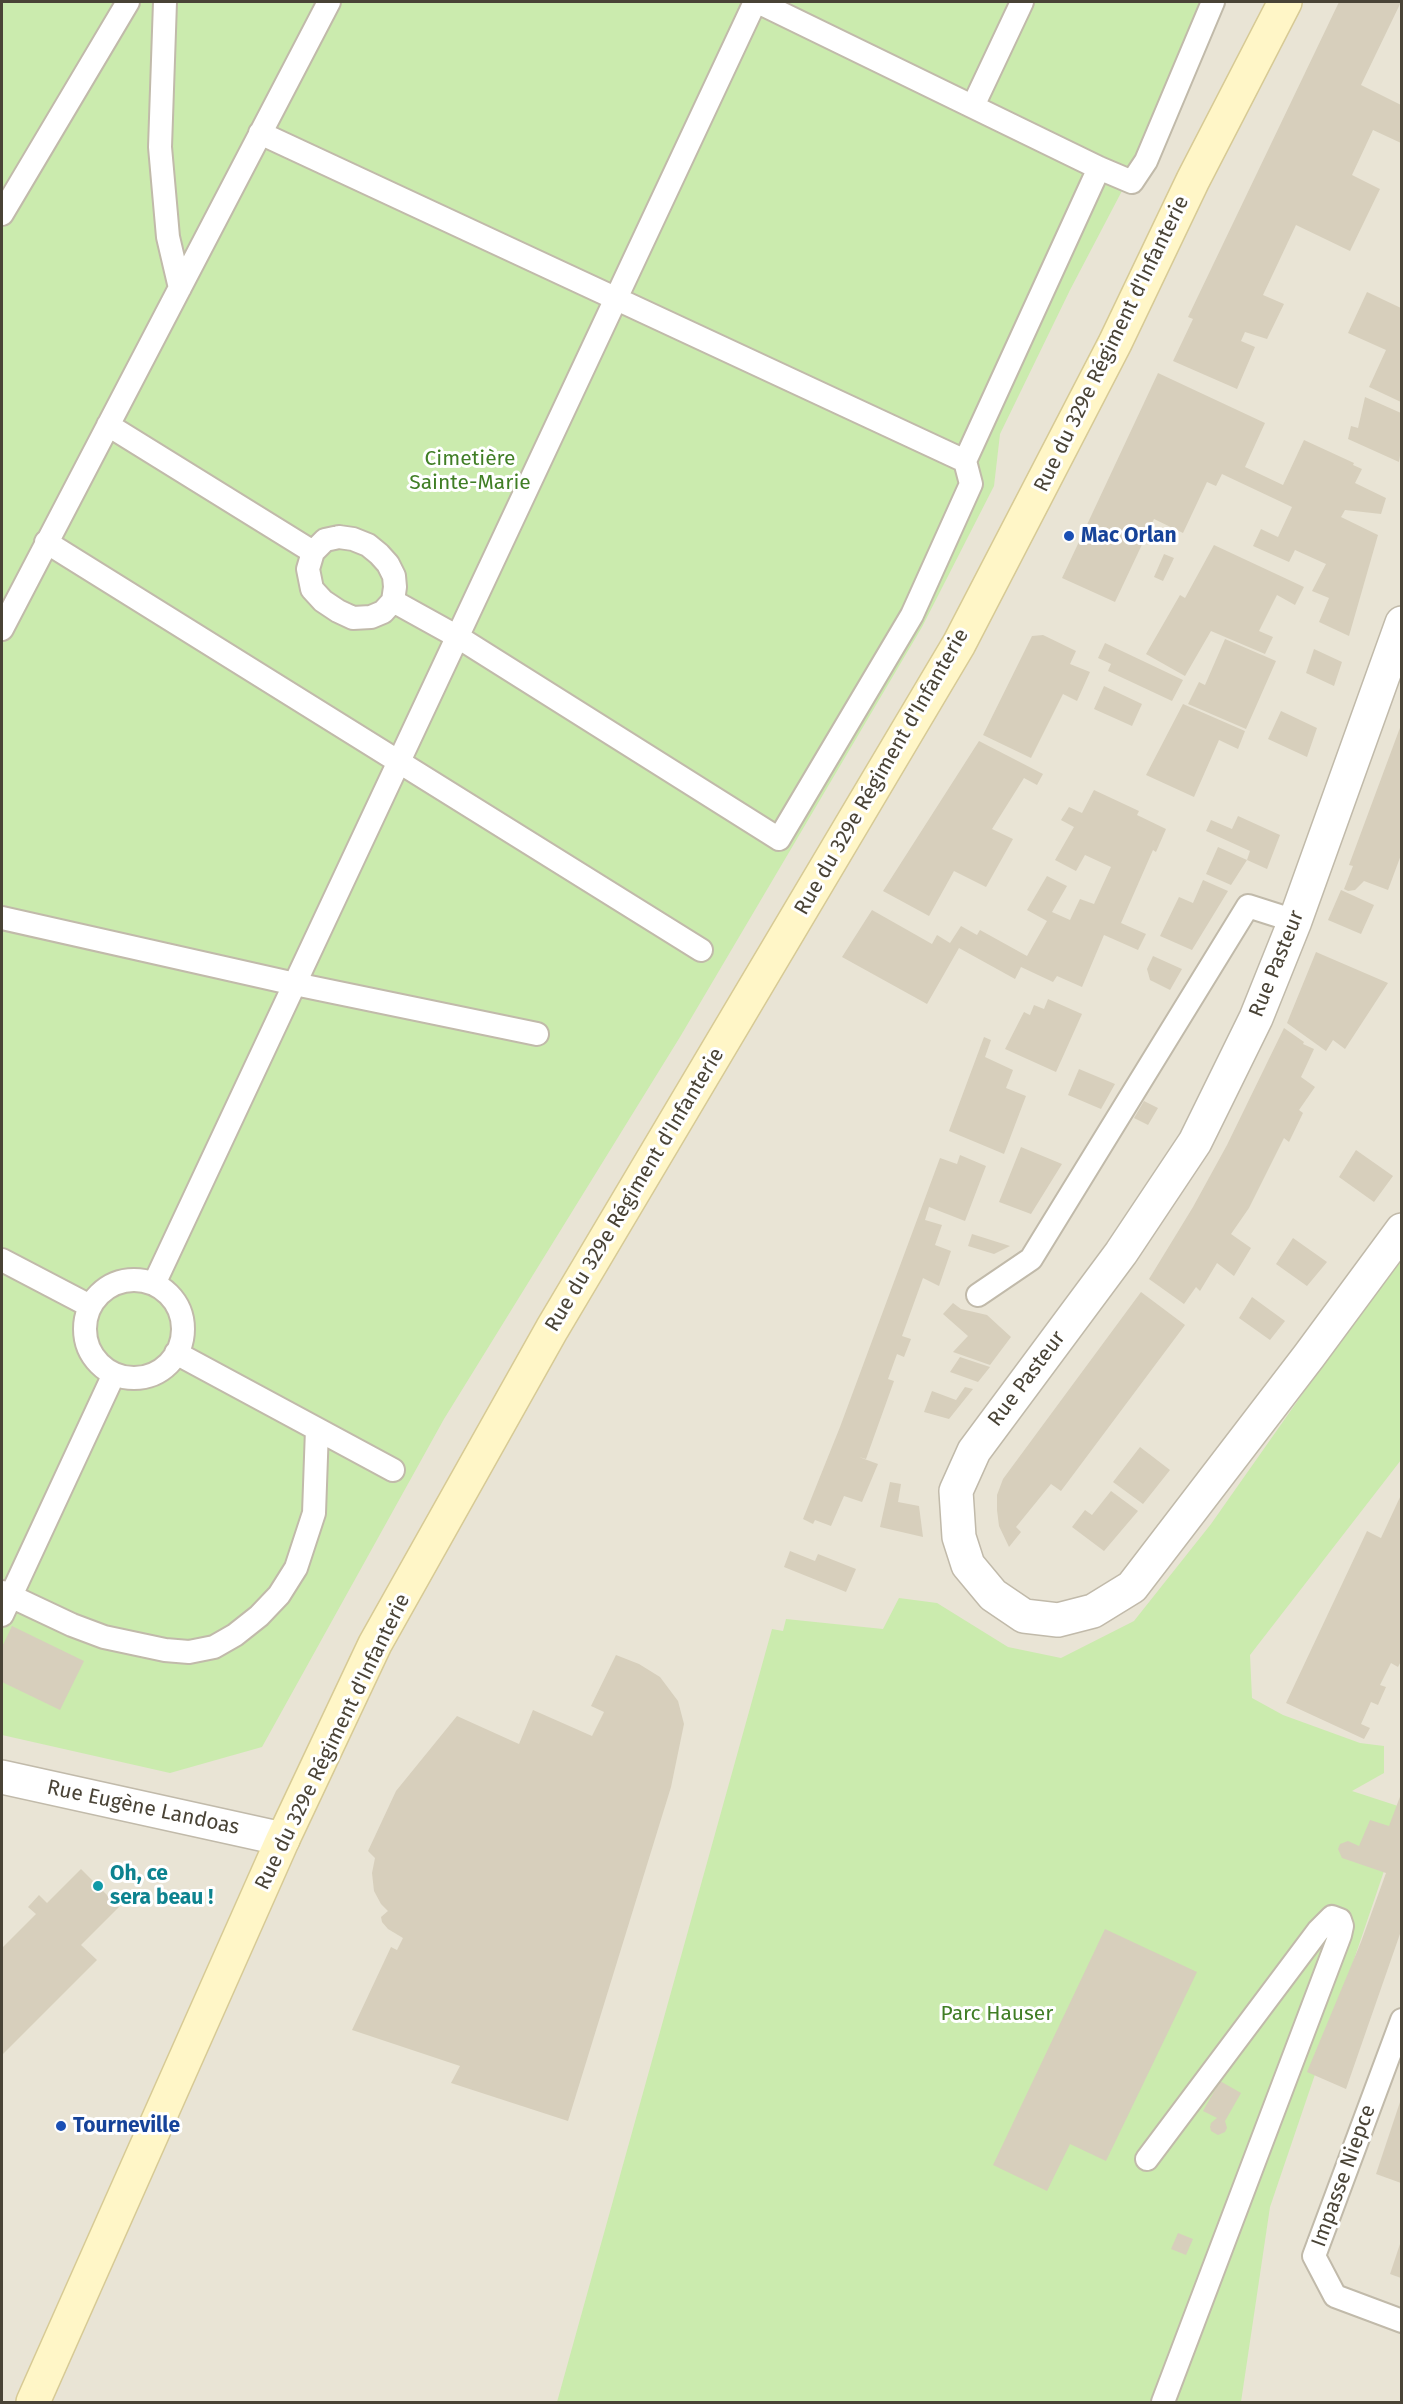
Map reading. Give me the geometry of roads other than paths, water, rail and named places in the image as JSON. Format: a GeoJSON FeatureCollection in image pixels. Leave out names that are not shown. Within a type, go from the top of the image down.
{"type":"FeatureCollection","features":[{"type":"Feature","properties":{"kind":"street","name":"Rue du 329e Régiment d'Infanterie"},"geometry":{"type":"LineString","coordinates":[[33,2403],[284,1839],[375,1644],[552,1329],[959,644],[1115,343],[1193,180],[1285,2]]}},
{"type":"Feature","properties":{"kind":"street","name":"Rue Pasteur"},"geometry":{"type":"LineString","coordinates":[[1401,623],[1295,921],[1256,1018],[1195,1142],[1121,1253],[974,1450],[956,1491],[959,1537],[968,1565],[993,1595],[1024,1616],[1058,1620],[1093,1611],[1132,1587],[1309,1356],[1401,1230]]}},
{"type":"Feature","properties":{"kind":"street","name":"Rue Eugène Landoas"},"geometry":{"type":"LineString","coordinates":[[2,1777],[284,1839]]}},
{"type":"Feature","properties":{"kind":"lane"},"geometry":{"type":"LineString","coordinates":[[2,214],[128,2]]}},
{"type":"Feature","properties":{"kind":"lane"},"geometry":{"type":"LineString","coordinates":[[165,2],[160,147],[168,237],[180,288]]}},
{"type":"Feature","properties":{"kind":"lane"},"geometry":{"type":"LineString","coordinates":[[2,628],[329,2]]}},
{"type":"Feature","properties":{"kind":"lane"},"geometry":{"type":"LineString","coordinates":[[153,1284],[756,2],[1132,182],[1146,161],[1213,2]]}},
{"type":"Feature","properties":{"kind":"lane"},"geometry":{"type":"LineString","coordinates":[[973,106],[1022,2]]}},
{"type":"Feature","properties":{"kind":"lane"},"geometry":{"type":"LineString","coordinates":[[260,133],[965,461]]}},
{"type":"Feature","properties":{"kind":"lane"},"geometry":{"type":"LineString","coordinates":[[393,601],[458,637],[779,840],[912,615],[971,484],[965,461],[1100,168]]}},
{"type":"Feature","properties":{"kind":"lane"},"geometry":{"type":"LineString","coordinates":[[108,425],[313,552]]}},
{"type":"Feature","properties":{"kind":"lane"},"geometry":{"type":"LineString","coordinates":[[339,537],[368,545],[380,554],[394,576],[393,601],[383,612],[371,617],[354,618],[338,611],[323,601],[312,589],[308,569],[313,552],[325,540],[339,537]]}},
{"type":"Feature","properties":{"kind":"lane"},"geometry":{"type":"LineString","coordinates":[[46,543],[701,950]]}},
{"type":"Feature","properties":{"kind":"lane"},"geometry":{"type":"LineString","coordinates":[[978,1295],[1031,1259],[1248,906],[1295,921]]}},
{"type":"Feature","properties":{"kind":"lane"},"geometry":{"type":"LineString","coordinates":[[2,918],[295,984],[537,1034]]}},
{"type":"Feature","properties":{"kind":"lane"},"geometry":{"type":"LineString","coordinates":[[2,1260],[90,1306]]}},
{"type":"Feature","properties":{"kind":"lane"},"geometry":{"type":"LineString","coordinates":[[129,1280],[153,1284],[168,1294],[179,1309],[183,1326],[176,1353],[169,1362],[149,1376],[131,1378],[114,1374],[96,1360],[86,1340],[85,1329],[90,1306],[99,1293],[113,1284],[129,1280]]}},
{"type":"Feature","properties":{"kind":"lane"},"geometry":{"type":"LineString","coordinates":[[176,1353],[393,1470]]}},
{"type":"Feature","properties":{"kind":"lane"},"geometry":{"type":"LineString","coordinates":[[114,1374],[4,1601],[105,1637],[138,1646],[189,1652],[214,1647],[235,1635],[259,1616],[279,1595],[296,1569],[314,1513],[317,1429]]}},
{"type":"Feature","properties":{"kind":"lane"},"geometry":{"type":"LineString","coordinates":[[1147,2159],[1318,1931],[1332,1917],[1340,1920],[1342,1926],[1340,1935],[1163,2403]]}},
{"type":"Feature","properties":{"kind":"lane","name":"Impasse Niepce"},"geometry":{"type":"LineString","coordinates":[[1401,2020],[1314,2256],[1335,2296],[1401,2321]]}},
{"type":"Feature","properties":{"kind":"place","name":"Mac Orlan"},"geometry":{"type":"Point","coordinates":[1069,536]}},
{"type":"Feature","properties":{"kind":"place","name":"Oh, ce sera beau !"},"geometry":{"type":"Point","coordinates":[98,1886]}},
{"type":"Feature","properties":{"kind":"place","name":"Tourneville"},"geometry":{"type":"Point","coordinates":[61,2126]}},
{"type":"Feature","properties":{"kind":"park label","name":"Cimetière Sainte-Marie"},"geometry":{"type":"Point","coordinates":[470,471]}},
{"type":"Feature","properties":{"kind":"park label","name":"Parc Hauser"},"geometry":{"type":"Point","coordinates":[997,2014]}}]}
